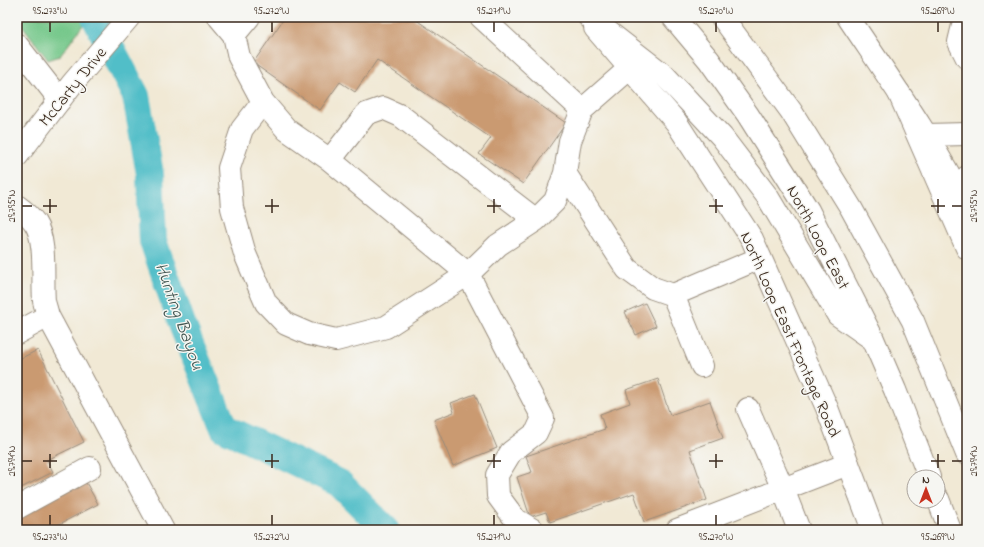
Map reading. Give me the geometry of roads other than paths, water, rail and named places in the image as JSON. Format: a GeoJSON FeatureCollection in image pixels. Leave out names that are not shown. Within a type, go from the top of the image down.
{"type":"FeatureCollection","features":[{"type":"Feature","properties":{"kind":"main road","name":"McCarty Drive"},"geometry":{"type":"LineString","coordinates":[[17,156],[66,92],[129,17]]}},
{"type":"Feature","properties":{"kind":"main road"},"geometry":{"type":"LineString","coordinates":[[219,17],[234,35],[239,57],[263,102],[287,130],[330,160],[468,274],[543,418],[536,433],[511,452],[497,475],[498,496],[515,519],[533,530]]}},
{"type":"Feature","properties":{"kind":"main road"},"geometry":{"type":"LineString","coordinates":[[234,35],[248,17]]}},
{"type":"Feature","properties":{"kind":"main road"},"geometry":{"type":"LineString","coordinates":[[481,17],[582,110]]}},
{"type":"Feature","properties":{"kind":"main road","name":"North Loop East Frontage Road"},"geometry":{"type":"LineString","coordinates":[[585,17],[676,122],[752,239],[828,408],[873,530]]}},
{"type":"Feature","properties":{"kind":"main road"},"geometry":{"type":"LineString","coordinates":[[589,17],[665,76],[722,137],[767,196],[838,316],[873,339]]}},
{"type":"Feature","properties":{"kind":"main road","name":"North Loop East"},"geometry":{"type":"LineString","coordinates":[[673,17],[709,60],[748,115],[808,210],[873,339],[926,469]]}},
{"type":"Feature","properties":{"kind":"main road"},"geometry":{"type":"LineString","coordinates":[[722,17],[791,111],[855,215],[914,321],[967,454]]}},
{"type":"Feature","properties":{"kind":"main road"},"geometry":{"type":"LineString","coordinates":[[848,17],[964,193]]}},
{"type":"Feature","properties":{"kind":"main road"},"geometry":{"type":"LineString","coordinates":[[965,17],[959,42],[967,58]]}},
{"type":"Feature","properties":{"kind":"main road"},"geometry":{"type":"LineString","coordinates":[[17,45],[66,92]]}},
{"type":"Feature","properties":{"kind":"main road"},"geometry":{"type":"LineString","coordinates":[[263,102],[242,129],[229,168],[232,208],[245,254],[266,302],[286,324],[309,334],[336,340],[386,328],[468,274],[498,245],[536,220],[555,201],[565,173],[570,141],[582,110],[630,68]]}},
{"type":"Feature","properties":{"kind":"main road"},"geometry":{"type":"LineString","coordinates":[[899,93],[967,248]]}},
{"type":"Feature","properties":{"kind":"main road"},"geometry":{"type":"LineString","coordinates":[[330,160],[366,114],[383,108],[401,116],[536,220]]}},
{"type":"Feature","properties":{"kind":"main road"},"geometry":{"type":"LineString","coordinates":[[926,135],[967,134]]}},
{"type":"Feature","properties":{"kind":"main road"},"geometry":{"type":"LineString","coordinates":[[565,173],[627,269],[653,288],[673,295],[760,258]]}},
{"type":"Feature","properties":{"kind":"main road"},"geometry":{"type":"LineString","coordinates":[[17,206],[28,214],[36,225],[40,238],[43,260],[44,301],[48,316],[163,530]]}},
{"type":"Feature","properties":{"kind":"main road"},"geometry":{"type":"LineString","coordinates":[[673,295],[702,366]]}},
{"type":"Feature","properties":{"kind":"main road"},"geometry":{"type":"LineString","coordinates":[[17,333],[48,316]]}},
{"type":"Feature","properties":{"kind":"main road"},"geometry":{"type":"LineString","coordinates":[[748,410],[783,489],[799,530]]}},
{"type":"Feature","properties":{"kind":"main road"},"geometry":{"type":"LineString","coordinates":[[677,530],[848,464]]}},
{"type":"Feature","properties":{"kind":"main road"},"geometry":{"type":"LineString","coordinates":[[17,508],[90,468]]}},
{"type":"Feature","properties":{"kind":"main road"},"geometry":{"type":"LineString","coordinates":[[942,509],[950,530]]}},
{"type":"Feature","properties":{"kind":"waterway","name":"Hunting Bayou"},"geometry":{"type":"LineString","coordinates":[[95,17],[136,96],[150,174],[153,241],[182,324],[224,428],[339,483],[386,530]]}}]}
